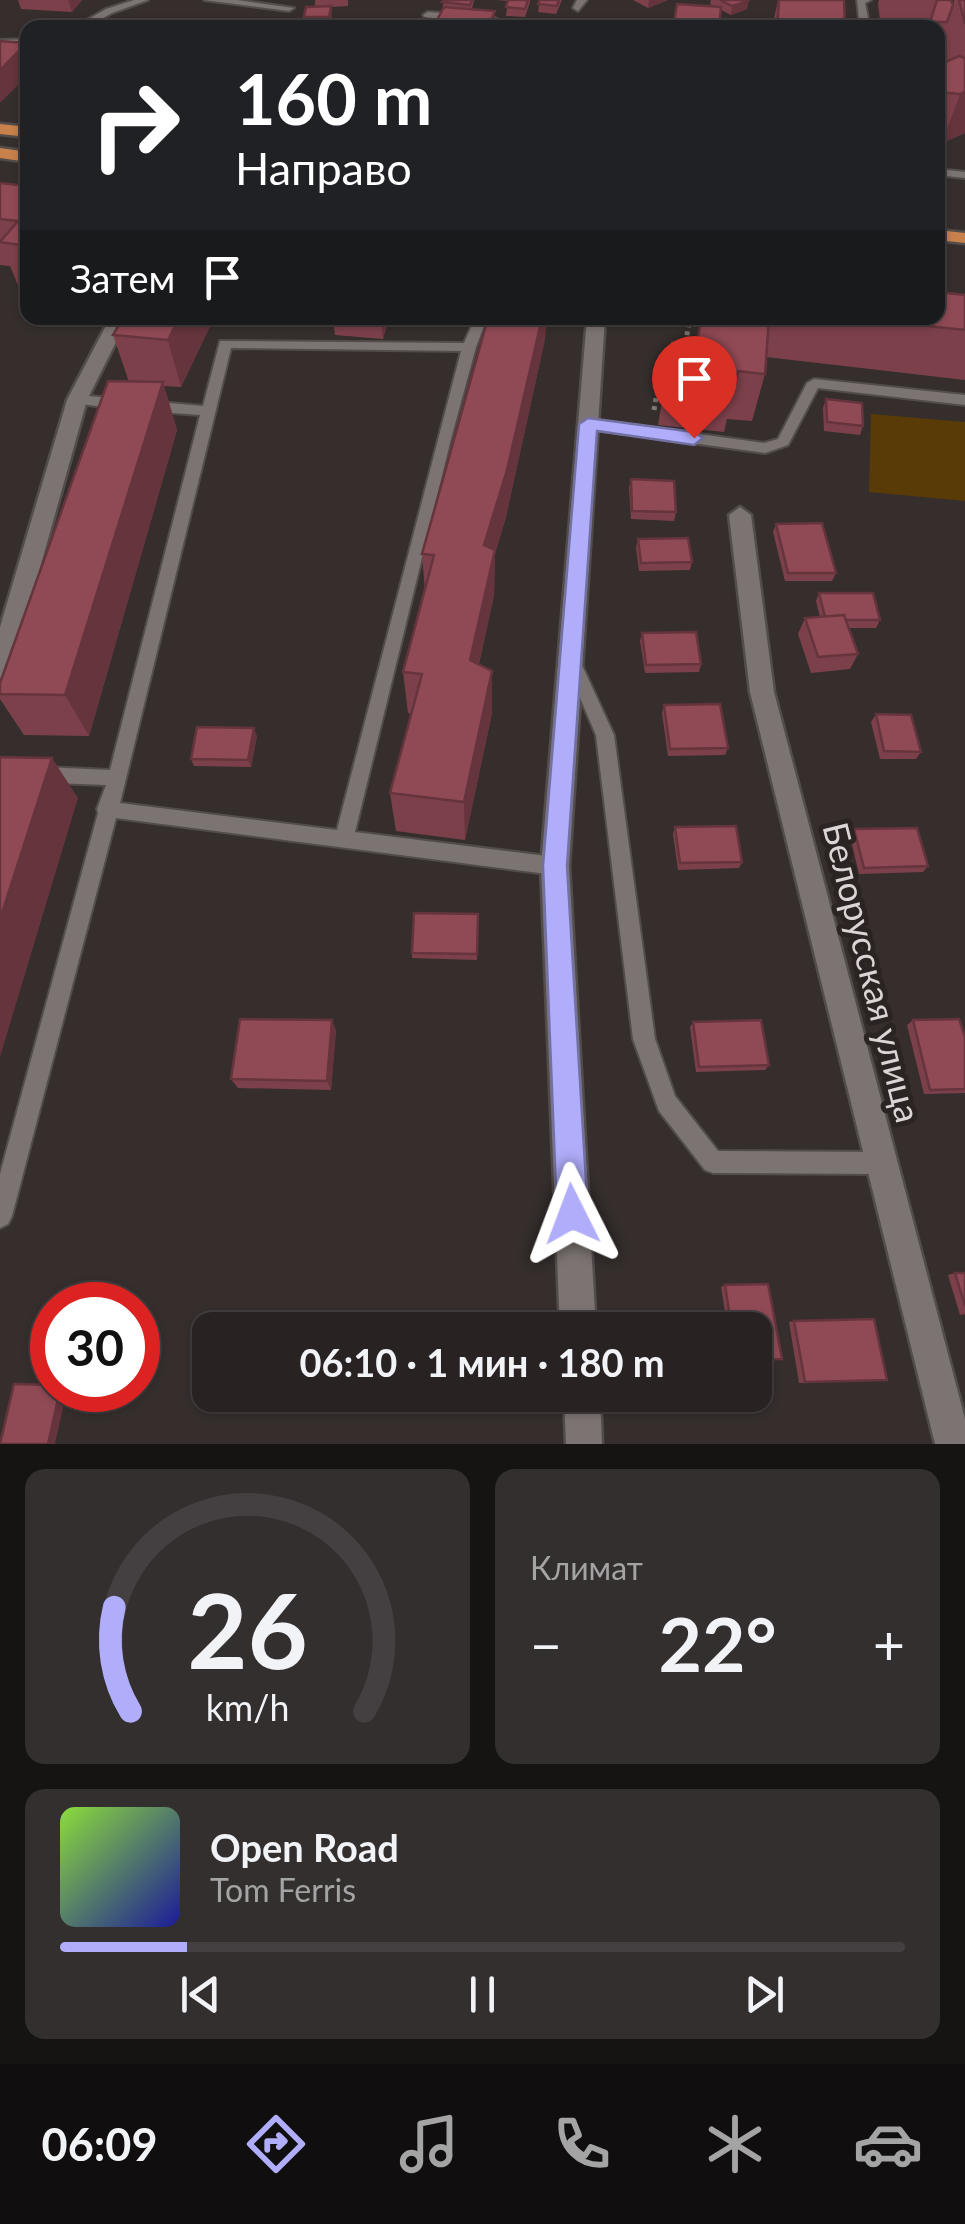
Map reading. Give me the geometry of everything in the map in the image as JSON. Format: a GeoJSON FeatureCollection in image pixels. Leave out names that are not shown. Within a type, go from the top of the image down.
{"type":"FeatureCollection","features":[{"type":"Feature","properties":{"kind":"street"},"geometry":{"type":"LineString","coordinates":[[0,668],[77,400],[114,325]]}},
{"type":"Feature","properties":{"kind":"street"},"geometry":{"type":"LineString","coordinates":[[577,1312],[555,866],[595,325]]}},
{"type":"Feature","properties":{"kind":"street","name":"Белорусская улица"},"geometry":{"type":"LineString","coordinates":[[740,516],[762,692],[954,1444]]}},
{"type":"Feature","properties":{"kind":"street"},"geometry":{"type":"LineString","coordinates":[[583,1412],[584,1444]]}},
{"type":"Feature","properties":{"kind":"lane"},"geometry":{"type":"LineString","coordinates":[[92,20],[143,0]]}},
{"type":"Feature","properties":{"kind":"lane"},"geometry":{"type":"LineString","coordinates":[[209,0],[289,8]]}},
{"type":"Feature","properties":{"kind":"lane"},"geometry":{"type":"LineString","coordinates":[[428,15],[493,20]]}},
{"type":"Feature","properties":{"kind":"lane"},"geometry":{"type":"LineString","coordinates":[[344,838],[468,347],[477,325]]}},
{"type":"Feature","properties":{"kind":"lane"},"geometry":{"type":"LineString","coordinates":[[0,1216],[117,778],[225,344],[468,347]]}},
{"type":"Feature","properties":{"kind":"lane"},"geometry":{"type":"LineString","coordinates":[[588,424],[764,448],[784,442],[814,383],[965,400]]}},
{"type":"Feature","properties":{"kind":"lane"},"geometry":{"type":"LineString","coordinates":[[77,400],[209,411]]}},
{"type":"Feature","properties":{"kind":"lane"},"geometry":{"type":"LineString","coordinates":[[572,662],[605,736],[644,1039],[667,1103],[713,1162],[882,1163]]}},
{"type":"Feature","properties":{"kind":"lane"},"geometry":{"type":"LineString","coordinates":[[0,774],[117,778]]}},
{"type":"Feature","properties":{"kind":"lane"},"geometry":{"type":"LineString","coordinates":[[106,809],[555,866]]}},
{"type":"Feature","properties":{"kind":"path"},"geometry":{"type":"LineString","coordinates":[[683,353],[689,325]]}},
{"type":"Feature","properties":{"kind":"path"},"geometry":{"type":"LineString","coordinates":[[675,390],[679,371]]}},
{"type":"Feature","properties":{"kind":"shaded area"},"geometry":{"type":"Polygon","coordinates":[[[871,414],[965,422],[965,501],[869,492],[871,414]]]}},
{"type":"Feature","properties":{"kind":"building"},"geometry":{"type":"Polygon","coordinates":[[[444,0],[472,0],[470,5],[444,0]]]}},
{"type":"Feature","properties":{"kind":"building"},"geometry":{"type":"Polygon","coordinates":[[[508,0],[528,0],[525,9],[506,7],[508,0]]]}},
{"type":"Feature","properties":{"kind":"building"},"geometry":{"type":"Polygon","coordinates":[[[540,0],[559,0],[557,6],[538,4],[540,0]]]}},
{"type":"Feature","properties":{"kind":"building"},"geometry":{"type":"Polygon","coordinates":[[[720,0],[747,0],[748,1],[732,6],[720,0]]]}},
{"type":"Feature","properties":{"kind":"building"},"geometry":{"type":"Polygon","coordinates":[[[779,0],[844,0],[845,20],[778,20],[779,0]]]}},
{"type":"Feature","properties":{"kind":"building"},"geometry":{"type":"Polygon","coordinates":[[[937,0],[951,0],[947,22],[931,20],[937,0]]]}},
{"type":"Feature","properties":{"kind":"building"},"geometry":{"type":"Polygon","coordinates":[[[959,0],[965,0],[965,24],[959,0]]]}},
{"type":"Feature","properties":{"kind":"building"},"geometry":{"type":"Polygon","coordinates":[[[677,4],[721,7],[720,20],[674,20],[677,4]]]}},
{"type":"Feature","properties":{"kind":"building"},"geometry":{"type":"Polygon","coordinates":[[[331,6],[329,17],[304,17],[306,7],[331,6]]]}},
{"type":"Feature","properties":{"kind":"building"},"geometry":{"type":"Polygon","coordinates":[[[444,7],[495,11],[491,20],[437,20],[444,7]]]}},
{"type":"Feature","properties":{"kind":"building"},"geometry":{"type":"Polygon","coordinates":[[[0,41],[20,42],[20,50],[0,70],[0,41]]]}},
{"type":"Feature","properties":{"kind":"building"},"geometry":{"type":"Polygon","coordinates":[[[959,56],[965,58],[965,92],[945,93],[945,62],[959,56]]]}},
{"type":"Feature","properties":{"kind":"building"},"geometry":{"type":"Polygon","coordinates":[[[0,183],[20,185],[20,245],[0,242],[18,221],[0,219],[0,183]]]}},
{"type":"Feature","properties":{"kind":"building"},"geometry":{"type":"Polygon","coordinates":[[[945,293],[965,295],[965,330],[918,325],[945,325],[945,293]]]}},
{"type":"Feature","properties":{"kind":"building"},"geometry":{"type":"Polygon","coordinates":[[[119,325],[176,325],[168,340],[113,335],[119,325]]]}},
{"type":"Feature","properties":{"kind":"building"},"geometry":{"type":"Polygon","coordinates":[[[486,325],[540,325],[507,470],[484,545],[495,550],[470,660],[492,671],[464,802],[390,793],[422,674],[403,672],[434,555],[422,554],[486,325]]]}},
{"type":"Feature","properties":{"kind":"building"},"geometry":{"type":"Polygon","coordinates":[[[700,325],[768,325],[765,374],[738,371],[735,385],[666,378],[672,342],[696,345],[700,325]]]}},
{"type":"Feature","properties":{"kind":"building"},"geometry":{"type":"Polygon","coordinates":[[[108,381],[163,382],[65,695],[0,694],[0,683],[108,381]]]}},
{"type":"Feature","properties":{"kind":"building"},"geometry":{"type":"Polygon","coordinates":[[[826,399],[862,403],[863,426],[827,422],[826,399]]]}},
{"type":"Feature","properties":{"kind":"building"},"geometry":{"type":"Polygon","coordinates":[[[631,479],[674,481],[676,512],[632,511],[631,479]]]}},
{"type":"Feature","properties":{"kind":"building"},"geometry":{"type":"Polygon","coordinates":[[[822,523],[836,573],[788,573],[776,524],[822,523]]]}},
{"type":"Feature","properties":{"kind":"building"},"geometry":{"type":"Polygon","coordinates":[[[688,538],[692,562],[641,563],[638,539],[688,538]]]}},
{"type":"Feature","properties":{"kind":"building"},"geometry":{"type":"Polygon","coordinates":[[[819,593],[873,593],[880,620],[845,620],[844,615],[825,617],[819,593]]]}},
{"type":"Feature","properties":{"kind":"building"},"geometry":{"type":"Polygon","coordinates":[[[844,615],[858,654],[818,657],[805,618],[844,615]]]}},
{"type":"Feature","properties":{"kind":"building"},"geometry":{"type":"Polygon","coordinates":[[[696,632],[701,664],[646,665],[642,633],[696,632]]]}},
{"type":"Feature","properties":{"kind":"building"},"geometry":{"type":"Polygon","coordinates":[[[720,704],[728,748],[670,749],[664,705],[720,704]]]}},
{"type":"Feature","properties":{"kind":"building"},"geometry":{"type":"Polygon","coordinates":[[[876,714],[911,715],[921,752],[884,751],[876,714]]]}},
{"type":"Feature","properties":{"kind":"building"},"geometry":{"type":"Polygon","coordinates":[[[197,727],[254,728],[248,760],[191,759],[197,727]]]}},
{"type":"Feature","properties":{"kind":"building"},"geometry":{"type":"Polygon","coordinates":[[[0,757],[52,758],[0,919],[0,757]]]}},
{"type":"Feature","properties":{"kind":"building"},"geometry":{"type":"Polygon","coordinates":[[[736,826],[742,862],[680,863],[675,827],[736,826]]]}},
{"type":"Feature","properties":{"kind":"building"},"geometry":{"type":"Polygon","coordinates":[[[917,828],[928,866],[864,868],[854,829],[917,828]]]}},
{"type":"Feature","properties":{"kind":"building"},"geometry":{"type":"Polygon","coordinates":[[[414,913],[478,914],[477,954],[412,953],[414,913]]]}},
{"type":"Feature","properties":{"kind":"building"},"geometry":{"type":"Polygon","coordinates":[[[240,1019],[332,1020],[327,1081],[231,1079],[240,1019]]]}},
{"type":"Feature","properties":{"kind":"building"},"geometry":{"type":"Polygon","coordinates":[[[959,1019],[965,1037],[965,1089],[930,1090],[913,1020],[959,1019]]]}},
{"type":"Feature","properties":{"kind":"building"},"geometry":{"type":"Polygon","coordinates":[[[761,1020],[769,1065],[699,1067],[693,1022],[761,1020]]]}},
{"type":"Feature","properties":{"kind":"building"},"geometry":{"type":"Polygon","coordinates":[[[955,1273],[965,1273],[965,1306],[955,1273]]]}},
{"type":"Feature","properties":{"kind":"building"},"geometry":{"type":"Polygon","coordinates":[[[768,1284],[782,1359],[772,1359],[772,1312],[729,1312],[725,1285],[768,1284]]]}},
{"type":"Feature","properties":{"kind":"building"},"geometry":{"type":"Polygon","coordinates":[[[874,1319],[887,1380],[805,1382],[794,1321],[874,1319]]]}},
{"type":"Feature","properties":{"kind":"building"},"geometry":{"type":"Polygon","coordinates":[[[14,1384],[30,1384],[30,1412],[55,1412],[48,1444],[0,1444],[14,1384]]]}},
{"type":"Feature","properties":{"kind":"route"},"geometry":{"type":"LineString","coordinates":[[572,1214],[555,866],[588,424],[694,438]]}}]}
